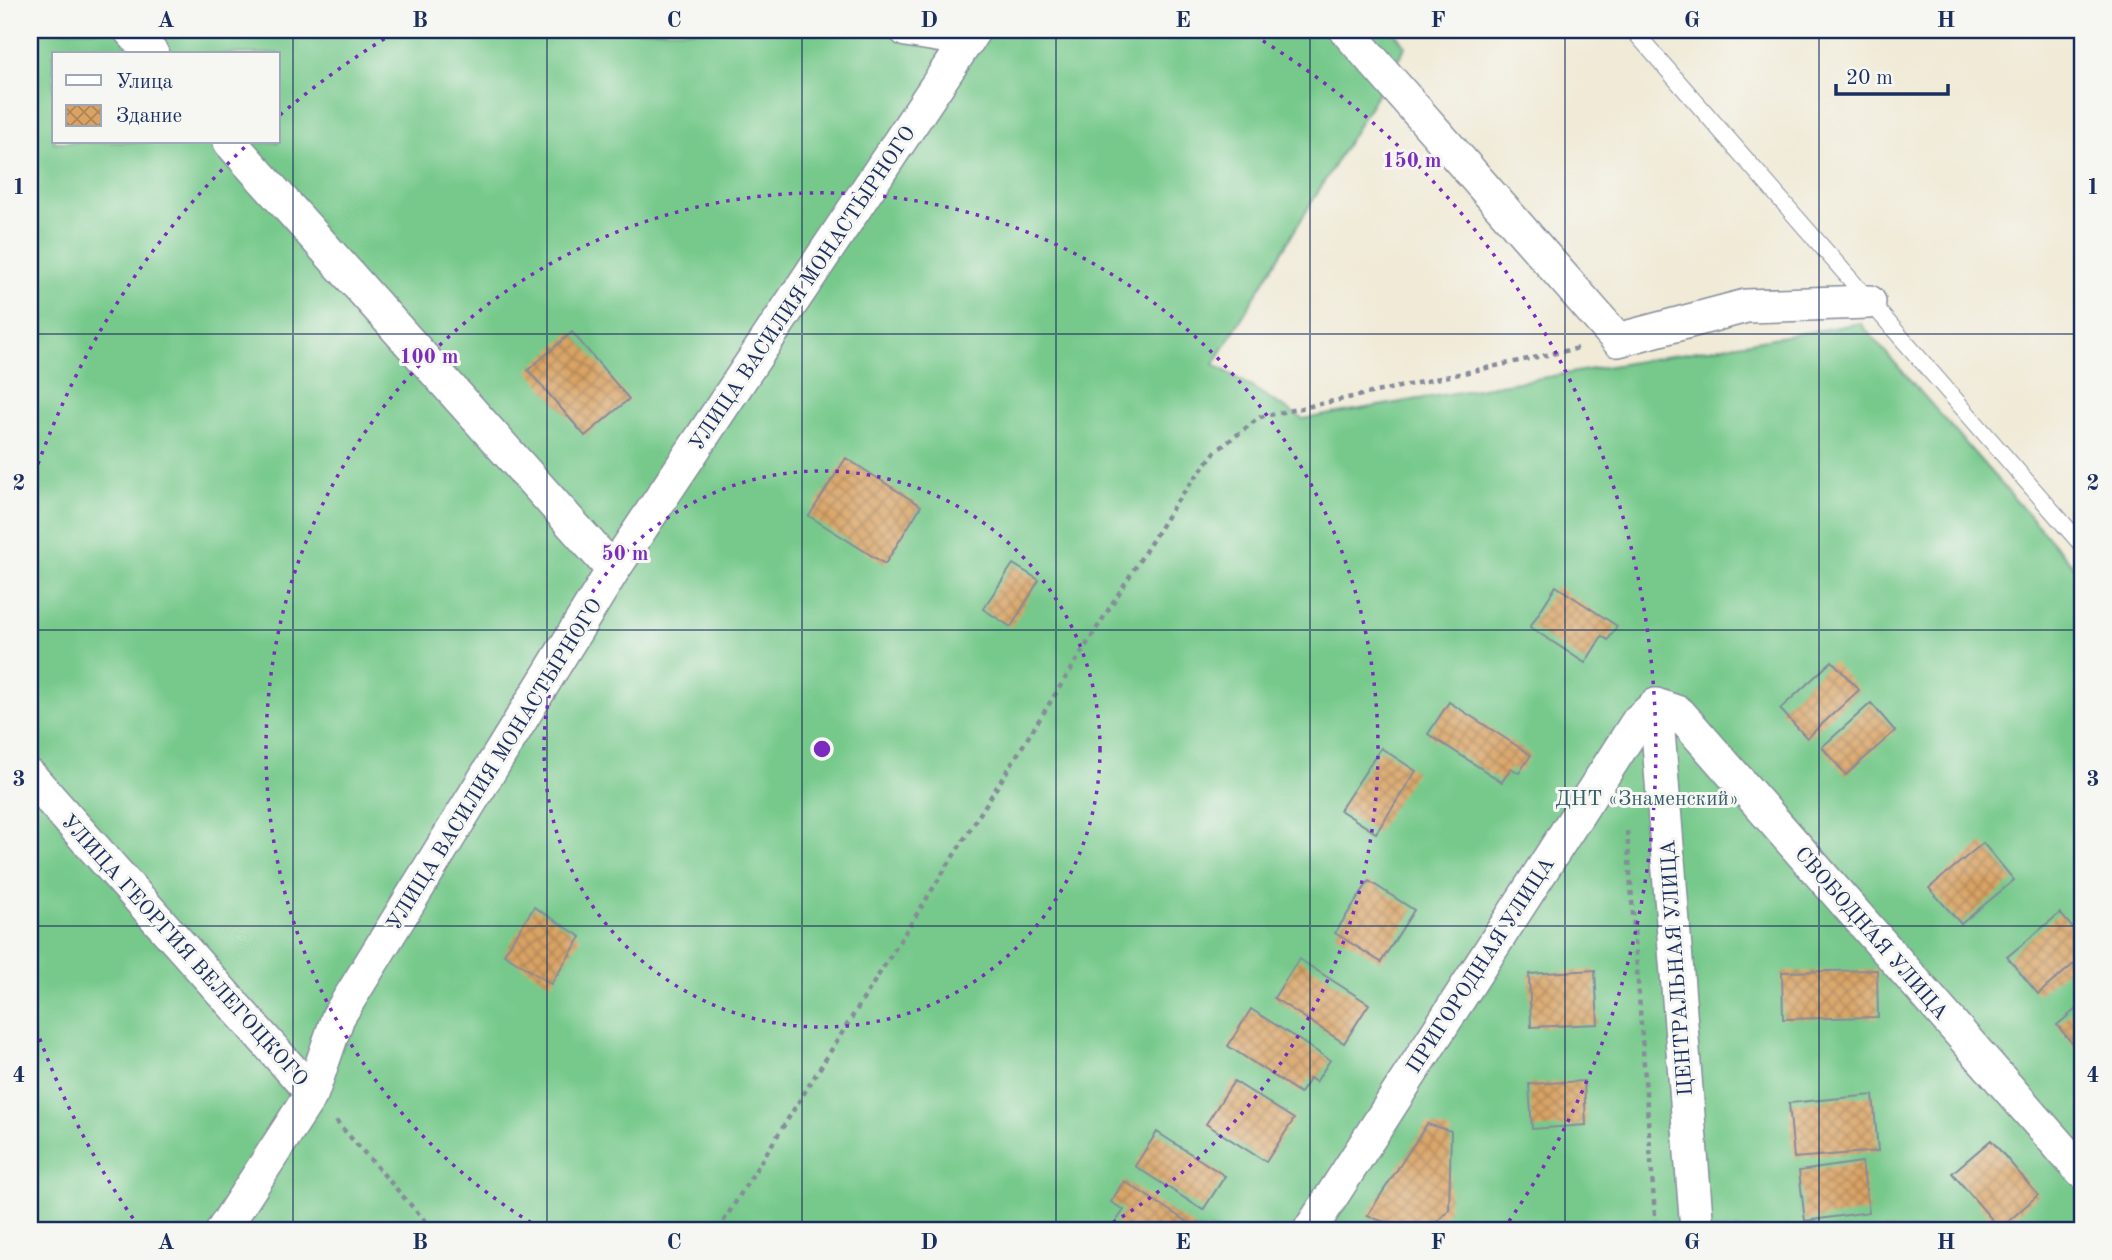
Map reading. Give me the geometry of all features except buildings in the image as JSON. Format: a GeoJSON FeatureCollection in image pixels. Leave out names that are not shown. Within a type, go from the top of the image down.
{"type":"FeatureCollection","features":[{"type":"Feature","properties":{"kind":"street"},"geometry":{"type":"LineString","coordinates":[[130,30],[150,52]]}},
{"type":"Feature","properties":{"kind":"street"},"geometry":{"type":"LineString","coordinates":[[905,30],[971,35]]}},
{"type":"Feature","properties":{"kind":"street"},"geometry":{"type":"LineString","coordinates":[[1346,30],[1618,340],[1746,306],[1869,302]]}},
{"type":"Feature","properties":{"kind":"street","name":"УЛИЦА ВАСИЛИЯ МОНАСТЫРНОГО"},"geometry":{"type":"LineString","coordinates":[[223,1230],[312,1093],[338,1017],[613,570],[971,35]]}},
{"type":"Feature","properties":{"kind":"street"},"geometry":{"type":"LineString","coordinates":[[232,144],[613,570]]}},
{"type":"Feature","properties":{"kind":"street","name":"СВОБОДНАЯ УЛИЦА"},"geometry":{"type":"LineString","coordinates":[[1656,705],[1679,713],[2082,1172]]}},
{"type":"Feature","properties":{"kind":"street","name":"ПРИГОРОДНАЯ УЛИЦА"},"geometry":{"type":"LineString","coordinates":[[1310,1230],[1638,721],[1656,705]]}},
{"type":"Feature","properties":{"kind":"street","name":"ЦЕНТРАЛЬНАЯ УЛИЦА"},"geometry":{"type":"LineString","coordinates":[[1656,705],[1697,1230]]}},
{"type":"Feature","properties":{"kind":"street","name":"УЛИЦА ГЕОРГИЯ ВЕЛЕГОЦКОГО"},"geometry":{"type":"LineString","coordinates":[[30,776],[312,1093]]}},
{"type":"Feature","properties":{"kind":"lane"},"geometry":{"type":"LineString","coordinates":[[1633,30],[2082,545]]}},
{"type":"Feature","properties":{"kind":"path"},"geometry":{"type":"LineString","coordinates":[[718,1230],[1175,504],[1215,452],[1260,417],[1618,340]]}},
{"type":"Feature","properties":{"kind":"path"},"geometry":{"type":"LineString","coordinates":[[1627,830],[1656,1230]]}},
{"type":"Feature","properties":{"kind":"path"},"geometry":{"type":"LineString","coordinates":[[312,1093],[433,1230]]}},
{"type":"Feature","properties":{"kind":"green space","name":"ДНТ «Знаменский»"},"geometry":{"type":"Polygon","coordinates":[[[30,30],[1392,30],[1406,46],[1214,364],[1303,419],[1860,323],[2082,576],[2082,1230],[30,1230],[30,30]]]}}]}
